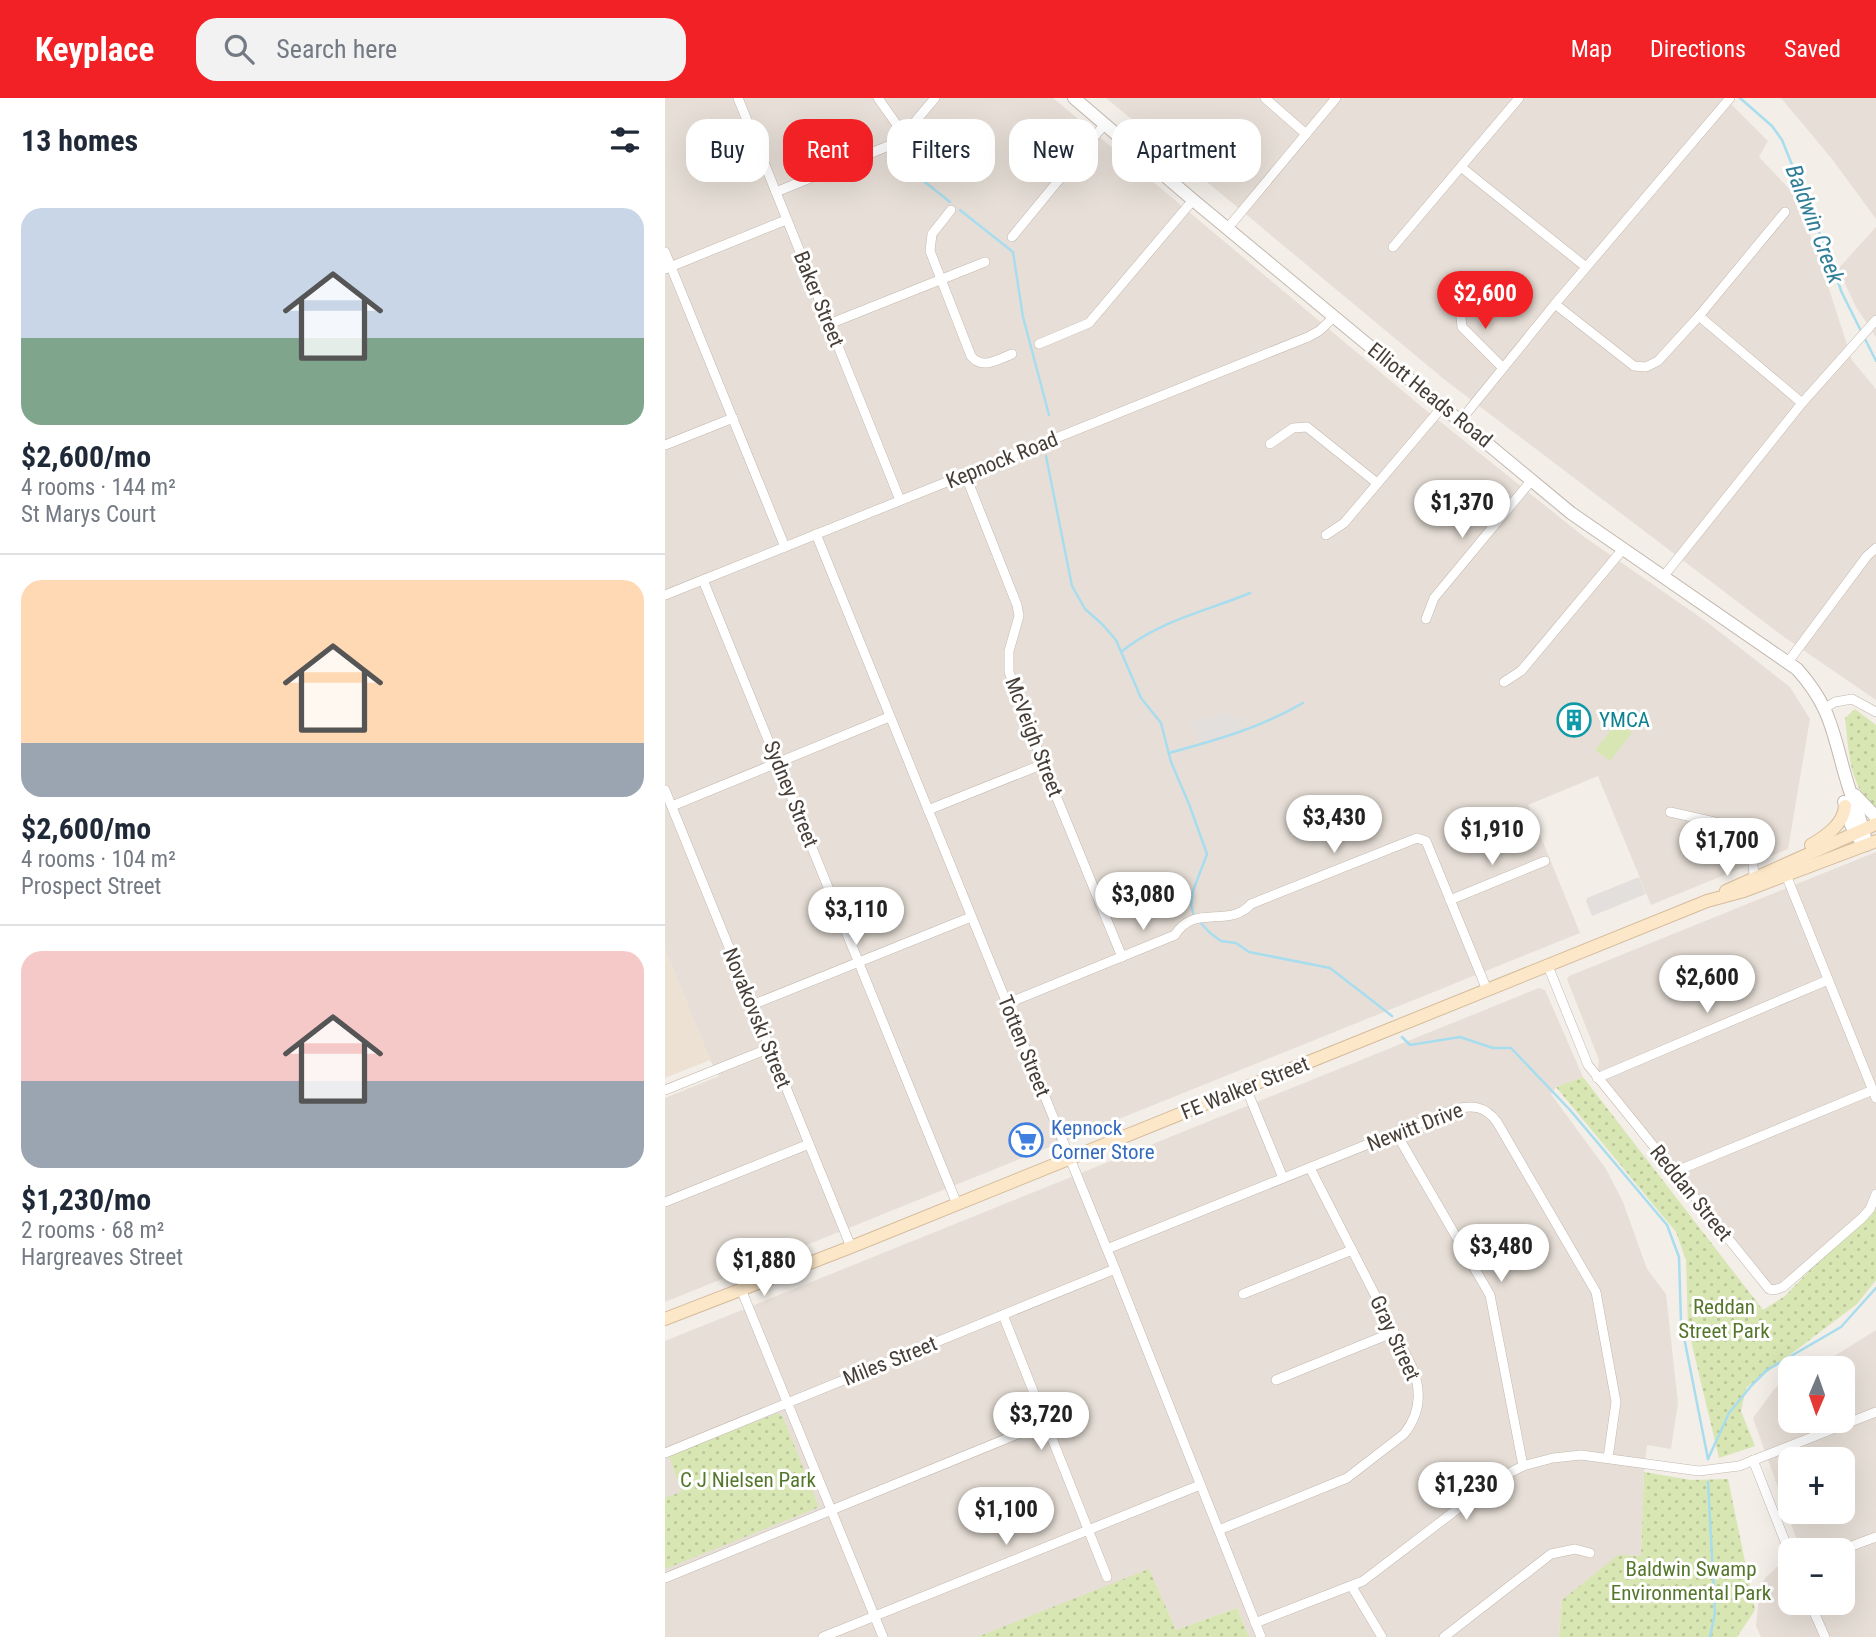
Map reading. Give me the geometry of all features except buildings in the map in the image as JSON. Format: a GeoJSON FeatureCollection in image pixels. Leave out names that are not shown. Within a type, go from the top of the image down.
{"type":"FeatureCollection","features":[{"type":"Feature","properties":{"kind":"main road"},"geometry":{"type":"LineString","coordinates":[[1772,868],[1827,834],[1842,819],[1845,806]]}},
{"type":"Feature","properties":{"kind":"main road","name":"FE Walker Street"},"geometry":{"type":"LineString","coordinates":[[1755,881],[1772,868],[1865,828]]}},
{"type":"Feature","properties":{"kind":"main road","name":"FE Walker Street"},"geometry":{"type":"LineString","coordinates":[[665,1319],[851,1247],[1755,881],[1786,875],[1869,844]]}},
{"type":"Feature","properties":{"kind":"street","name":"Baker Street"},"geometry":{"type":"LineString","coordinates":[[738,98],[900,500]]}},
{"type":"Feature","properties":{"kind":"street"},"geometry":{"type":"LineString","coordinates":[[878,98],[893,119]]}},
{"type":"Feature","properties":{"kind":"street"},"geometry":{"type":"LineString","coordinates":[[917,119],[935,98]]}},
{"type":"Feature","properties":{"kind":"street","name":"Elliott Heads Road"},"geometry":{"type":"LineString","coordinates":[[1074,98],[1227,229],[1461,420],[1531,481],[1623,549],[1788,662],[1812,686],[1825,708],[1869,844]]}},
{"type":"Feature","properties":{"kind":"street"},"geometry":{"type":"LineString","coordinates":[[1265,98],[1306,134]]}},
{"type":"Feature","properties":{"kind":"street"},"geometry":{"type":"LineString","coordinates":[[1227,229],[1336,98]]}},
{"type":"Feature","properties":{"kind":"street"},"geometry":{"type":"LineString","coordinates":[[1393,247],[1519,98]]}},
{"type":"Feature","properties":{"kind":"street"},"geometry":{"type":"LineString","coordinates":[[1461,420],[1585,267],[1730,98]]}},
{"type":"Feature","properties":{"kind":"street"},"geometry":{"type":"LineString","coordinates":[[1013,237],[1104,125]]}},
{"type":"Feature","properties":{"kind":"street"},"geometry":{"type":"LineString","coordinates":[[776,192],[887,148]]}},
{"type":"Feature","properties":{"kind":"street"},"geometry":{"type":"LineString","coordinates":[[1461,167],[1585,267]]}},
{"type":"Feature","properties":{"kind":"street"},"geometry":{"type":"LineString","coordinates":[[1039,344],[1089,323],[1193,200]]}},
{"type":"Feature","properties":{"kind":"street"},"geometry":{"type":"LineString","coordinates":[[951,210],[926,244],[971,356],[979,366],[1011,354]]}},
{"type":"Feature","properties":{"kind":"street"},"geometry":{"type":"LineString","coordinates":[[1555,303],[1634,366],[1646,367],[1658,361],[1699,316],[1785,212]]}},
{"type":"Feature","properties":{"kind":"street"},"geometry":{"type":"LineString","coordinates":[[668,268],[786,220]]}},
{"type":"Feature","properties":{"kind":"street"},"geometry":{"type":"LineString","coordinates":[[665,252],[668,268],[785,547]]}},
{"type":"Feature","properties":{"kind":"street"},"geometry":{"type":"LineString","coordinates":[[829,324],[985,261]]}},
{"type":"Feature","properties":{"kind":"street"},"geometry":{"type":"LineString","coordinates":[[1459,299],[1462,327],[1502,367]]}},
{"type":"Feature","properties":{"kind":"street"},"geometry":{"type":"LineString","coordinates":[[1699,316],[1802,403]]}},
{"type":"Feature","properties":{"kind":"street","name":"Kepnock Road"},"geometry":{"type":"LineString","coordinates":[[665,595],[1308,337],[1334,317]]}},
{"type":"Feature","properties":{"kind":"street"},"geometry":{"type":"LineString","coordinates":[[1663,577],[1802,403],[1873,324]]}},
{"type":"Feature","properties":{"kind":"street"},"geometry":{"type":"LineString","coordinates":[[1326,535],[1344,523],[1443,406]]}},
{"type":"Feature","properties":{"kind":"street"},"geometry":{"type":"LineString","coordinates":[[665,446],[733,418]]}},
{"type":"Feature","properties":{"kind":"street"},"geometry":{"type":"LineString","coordinates":[[1270,444],[1293,428],[1307,427],[1377,483]]}},
{"type":"Feature","properties":{"kind":"street","name":"McVeigh Street"},"geometry":{"type":"LineString","coordinates":[[965,474],[1017,605],[1019,618],[1009,651],[1009,672],[1043,764],[1122,957]]}},
{"type":"Feature","properties":{"kind":"street"},"geometry":{"type":"LineString","coordinates":[[1426,619],[1434,598],[1531,481]]}},
{"type":"Feature","properties":{"kind":"street","name":"Totten Street"},"geometry":{"type":"LineString","coordinates":[[816,534],[1107,1249],[1261,1637]]}},
{"type":"Feature","properties":{"kind":"street"},"geometry":{"type":"LineString","coordinates":[[1788,662],[1867,556],[1876,548]]}},
{"type":"Feature","properties":{"kind":"street"},"geometry":{"type":"LineString","coordinates":[[1504,682],[1521,671],[1623,549]]}},
{"type":"Feature","properties":{"kind":"street","name":"Sydney Street"},"geometry":{"type":"LineString","coordinates":[[703,580],[957,1204]]}},
{"type":"Feature","properties":{"kind":"street"},"geometry":{"type":"LineString","coordinates":[[1825,708],[1835,702],[1852,699],[1876,712]]}},
{"type":"Feature","properties":{"kind":"street"},"geometry":{"type":"LineString","coordinates":[[672,806],[889,717]]}},
{"type":"Feature","properties":{"kind":"street","name":"Elliott Heads Road"},"geometry":{"type":"LineString","coordinates":[[1836,743],[1838,778],[1845,806],[1865,828]]}},
{"type":"Feature","properties":{"kind":"street"},"geometry":{"type":"LineString","coordinates":[[927,810],[1043,764]]}},
{"type":"Feature","properties":{"kind":"street"},"geometry":{"type":"LineString","coordinates":[[1846,779],[1862,804],[1876,817]]}},
{"type":"Feature","properties":{"kind":"street","name":"Novakovski Street"},"geometry":{"type":"LineString","coordinates":[[665,790],[851,1247]]}},
{"type":"Feature","properties":{"kind":"street"},"geometry":{"type":"LineString","coordinates":[[1670,812],[1737,827],[1747,833],[1752,844],[1755,881]]}},
{"type":"Feature","properties":{"kind":"street"},"geometry":{"type":"LineString","coordinates":[[1006,1004],[1175,935],[1185,922],[1208,916],[1228,917],[1242,912],[1251,904],[1413,838],[1426,841],[1487,990]]}},
{"type":"Feature","properties":{"kind":"street"},"geometry":{"type":"LineString","coordinates":[[1450,900],[1545,861]]}},
{"type":"Feature","properties":{"kind":"street"},"geometry":{"type":"LineString","coordinates":[[1674,1172],[1874,1094],[1786,875]]}},
{"type":"Feature","properties":{"kind":"street"},"geometry":{"type":"LineString","coordinates":[[752,1005],[971,917]]}},
{"type":"Feature","properties":{"kind":"street","name":"Reddan Street"},"geometry":{"type":"LineString","coordinates":[[1548,966],[1587,1065],[1766,1286],[1774,1290],[1783,1287],[1866,1214],[1876,1194]]}},
{"type":"Feature","properties":{"kind":"street"},"geometry":{"type":"LineString","coordinates":[[1597,1078],[1828,980]]}},
{"type":"Feature","properties":{"kind":"street"},"geometry":{"type":"LineString","coordinates":[[665,1090],[770,1048]]}},
{"type":"Feature","properties":{"kind":"street"},"geometry":{"type":"LineString","coordinates":[[1246,1088],[1283,1178]]}},
{"type":"Feature","properties":{"kind":"street","name":"Newitt Drive"},"geometry":{"type":"LineString","coordinates":[[1107,1249],[1462,1107],[1479,1107],[1497,1122],[1595,1292],[1616,1402],[1608,1458]]}},
{"type":"Feature","properties":{"kind":"street"},"geometry":{"type":"LineString","coordinates":[[1396,1133],[1490,1295],[1523,1466]]}},
{"type":"Feature","properties":{"kind":"street"},"geometry":{"type":"LineString","coordinates":[[665,1202],[809,1144]]}},
{"type":"Feature","properties":{"kind":"street","name":"Gray Street"},"geometry":{"type":"LineString","coordinates":[[1219,1530],[1347,1478],[1404,1434],[1415,1417],[1419,1392],[1412,1367],[1310,1168]]}},
{"type":"Feature","properties":{"kind":"street"},"geometry":{"type":"LineString","coordinates":[[1243,1294],[1352,1250]]}},
{"type":"Feature","properties":{"kind":"street","name":"Miles Street"},"geometry":{"type":"LineString","coordinates":[[665,1453],[1115,1269]]}},
{"type":"Feature","properties":{"kind":"street"},"geometry":{"type":"LineString","coordinates":[[741,1289],[883,1637]]}},
{"type":"Feature","properties":{"kind":"street"},"geometry":{"type":"LineString","coordinates":[[1003,1315],[1107,1577]]}},
{"type":"Feature","properties":{"kind":"street"},"geometry":{"type":"LineString","coordinates":[[1276,1380],[1394,1332]]}},
{"type":"Feature","properties":{"kind":"street"},"geometry":{"type":"LineString","coordinates":[[1255,1623],[1352,1587],[1375,1574],[1494,1481],[1523,1466],[1566,1456],[1608,1458],[1691,1470],[1725,1469],[1753,1461],[1876,1412]]}},
{"type":"Feature","properties":{"kind":"street"},"geometry":{"type":"LineString","coordinates":[[665,1578],[1045,1423]]}},
{"type":"Feature","properties":{"kind":"street"},"geometry":{"type":"LineString","coordinates":[[1753,1461],[1784,1538]]}},
{"type":"Feature","properties":{"kind":"street"},"geometry":{"type":"LineString","coordinates":[[823,1637],[1201,1485]]}},
{"type":"Feature","properties":{"kind":"street"},"geometry":{"type":"LineString","coordinates":[[1855,1545],[1876,1537]]}},
{"type":"Feature","properties":{"kind":"street"},"geometry":{"type":"LineString","coordinates":[[1445,1637],[1552,1553],[1575,1549],[1590,1553]]}},
{"type":"Feature","properties":{"kind":"street"},"geometry":{"type":"LineString","coordinates":[[1352,1587],[1382,1637]]}},
{"type":"Feature","properties":{"kind":"street"},"geometry":{"type":"LineString","coordinates":[[1815,1615],[1825,1637]]}},
{"type":"Feature","properties":{"kind":"shaded area"},"geometry":{"type":"Polygon","coordinates":[[[665,98],[1053,98],[1078,119],[1009,119],[1009,182],[1098,182],[1098,136],[1112,147],[1112,182],[1153,182],[1422,407],[1583,536],[1707,622],[1790,687],[1810,719],[1788,849],[1651,905],[1598,776],[1528,805],[1580,933],[665,1302],[665,1098],[719,1076],[665,949],[665,98]]]}},
{"type":"Feature","properties":{"kind":"shaded area"},"geometry":{"type":"Polygon","coordinates":[[[1106,98],[1725,98],[1768,141],[1759,157],[1794,194],[1817,252],[1852,360],[1876,389],[1876,700],[1784,637],[1445,380],[1207,182],[1261,182],[1261,119],[1131,119],[1106,98]]]}},
{"type":"Feature","properties":{"kind":"shaded area"},"geometry":{"type":"Polygon","coordinates":[[[1781,98],[1876,98],[1876,219],[1832,159],[1781,98]]]}},
{"type":"Feature","properties":{"kind":"shaded area"},"geometry":{"type":"Polygon","coordinates":[[[1876,227],[1876,337],[1856,307],[1838,269],[1876,227]]]}},
{"type":"Feature","properties":{"kind":"shaded area"},"geometry":{"type":"Polygon","coordinates":[[[1229,712],[1231,719],[1239,717],[1243,729],[1214,737],[1212,731],[1213,738],[1198,742],[1192,721],[1207,717],[1210,725],[1209,718],[1229,712]]]}},
{"type":"Feature","properties":{"kind":"shaded area"},"geometry":{"type":"Polygon","coordinates":[[[1876,852],[1876,1192],[1869,1209],[1774,1289],[1597,1077],[1599,1060],[1567,979],[1876,852]]]}},
{"type":"Feature","properties":{"kind":"shaded area"},"geometry":{"type":"Polygon","coordinates":[[[1639,877],[1646,894],[1592,916],[1587,898],[1639,877]]]}},
{"type":"Feature","properties":{"kind":"shaded area"},"geometry":{"type":"Polygon","coordinates":[[[665,949],[710,1060],[665,1078],[665,949]]]}},
{"type":"Feature","properties":{"kind":"shaded area"},"geometry":{"type":"Polygon","coordinates":[[[1539,988],[1545,990],[1583,1077],[1556,1087],[1551,1094],[1606,1169],[1623,1202],[1647,1269],[1666,1294],[1678,1403],[1671,1449],[1647,1445],[1641,1556],[1562,1600],[1559,1637],[1249,1637],[1237,1608],[1176,1630],[1149,1570],[977,1637],[665,1637],[665,1341],[1539,988]]]}},
{"type":"Feature","properties":{"kind":"shaded area"},"geometry":{"type":"Polygon","coordinates":[[[1876,1330],[1876,1637],[1761,1637],[1756,1626],[1760,1586],[1778,1566],[1778,1615],[1855,1615],[1855,1538],[1796,1538],[1791,1524],[1855,1524],[1855,1447],[1778,1447],[1778,1488],[1753,1418],[1778,1387],[1778,1433],[1855,1433],[1855,1356],[1834,1356],[1876,1330]]]}},
{"type":"Feature","properties":{"kind":"green space"},"geometry":{"type":"Polygon","coordinates":[[[1855,709],[1876,725],[1876,807],[1860,789],[1849,754],[1845,718],[1855,709]]]}},
{"type":"Feature","properties":{"kind":"green space"},"geometry":{"type":"Polygon","coordinates":[[[1618,722],[1632,733],[1610,761],[1595,750],[1618,722]]]}},
{"type":"Feature","properties":{"kind":"green space","name":"Reddan Street Park"},"geometry":{"type":"Polygon","coordinates":[[[1583,1077],[1763,1310],[1785,1296],[1872,1215],[1876,1206],[1876,1280],[1857,1304],[1788,1356],[1778,1356],[1778,1364],[1746,1388],[1741,1411],[1755,1446],[1719,1458],[1688,1328],[1686,1260],[1676,1232],[1556,1087],[1583,1077]]]}},
{"type":"Feature","properties":{"kind":"green space","name":"C J Nielsen Park"},"geometry":{"type":"Polygon","coordinates":[[[778,1413],[783,1417],[817,1508],[665,1569],[665,1498],[681,1492],[669,1455],[778,1413]]]}},
{"type":"Feature","properties":{"kind":"green space","name":"Baldwin Swamp Environmental Park"},"geometry":{"type":"Polygon","coordinates":[[[1644,1472],[1691,1480],[1728,1479],[1755,1610],[1737,1637],[1559,1637],[1562,1600],[1618,1555],[1641,1556],[1644,1472]]]}},
{"type":"Feature","properties":{"kind":"green space"},"geometry":{"type":"Polygon","coordinates":[[[1149,1569],[1176,1630],[1237,1608],[1249,1637],[977,1637],[1149,1569]]]}},
{"type":"Feature","properties":{"kind":"waterway","name":"Baldwin Creek"},"geometry":{"type":"LineString","coordinates":[[1740,98],[1772,126],[1782,140],[1842,293],[1876,361]]}},
{"type":"Feature","properties":{"kind":"waterway"},"geometry":{"type":"LineString","coordinates":[[925,182],[950,202]]}},
{"type":"Feature","properties":{"kind":"waterway"},"geometry":{"type":"LineString","coordinates":[[960,210],[1013,252],[1023,317],[1049,415]]}},
{"type":"Feature","properties":{"kind":"waterway"},"geometry":{"type":"LineString","coordinates":[[1046,456],[1072,586],[1085,609],[1116,640],[1141,698],[1161,723],[1171,762],[1207,854],[1193,891],[1191,905],[1194,916]]}},
{"type":"Feature","properties":{"kind":"waterway"},"geometry":{"type":"LineString","coordinates":[[1121,652],[1135,641],[1167,624],[1250,593]]}},
{"type":"Feature","properties":{"kind":"waterway"},"geometry":{"type":"LineString","coordinates":[[1169,753],[1254,726],[1303,703]]}},
{"type":"Feature","properties":{"kind":"waterway"},"geometry":{"type":"LineString","coordinates":[[1198,920],[1221,941],[1236,943],[1249,952],[1330,968],[1392,1016]]}},
{"type":"Feature","properties":{"kind":"waterway"},"geometry":{"type":"LineString","coordinates":[[1402,1037],[1410,1045],[1460,1037],[1493,1048],[1511,1048],[1570,1110],[1667,1225],[1679,1257],[1681,1322],[1708,1459]]}},
{"type":"Feature","properties":{"kind":"waterway"},"geometry":{"type":"LineString","coordinates":[[1708,1459],[1729,1413],[1752,1385],[1767,1370],[1841,1327],[1876,1288]]}},
{"type":"Feature","properties":{"kind":"waterway"},"geometry":{"type":"LineString","coordinates":[[1708,1482],[1715,1613],[1710,1637]]}},
{"type":"Feature","properties":{"kind":"place","name":"YMCA"},"geometry":{"type":"Point","coordinates":[1574,720]}},
{"type":"Feature","properties":{"kind":"place","name":"Kepnock Corner Store"},"geometry":{"type":"Point","coordinates":[1026,1140]}}]}
